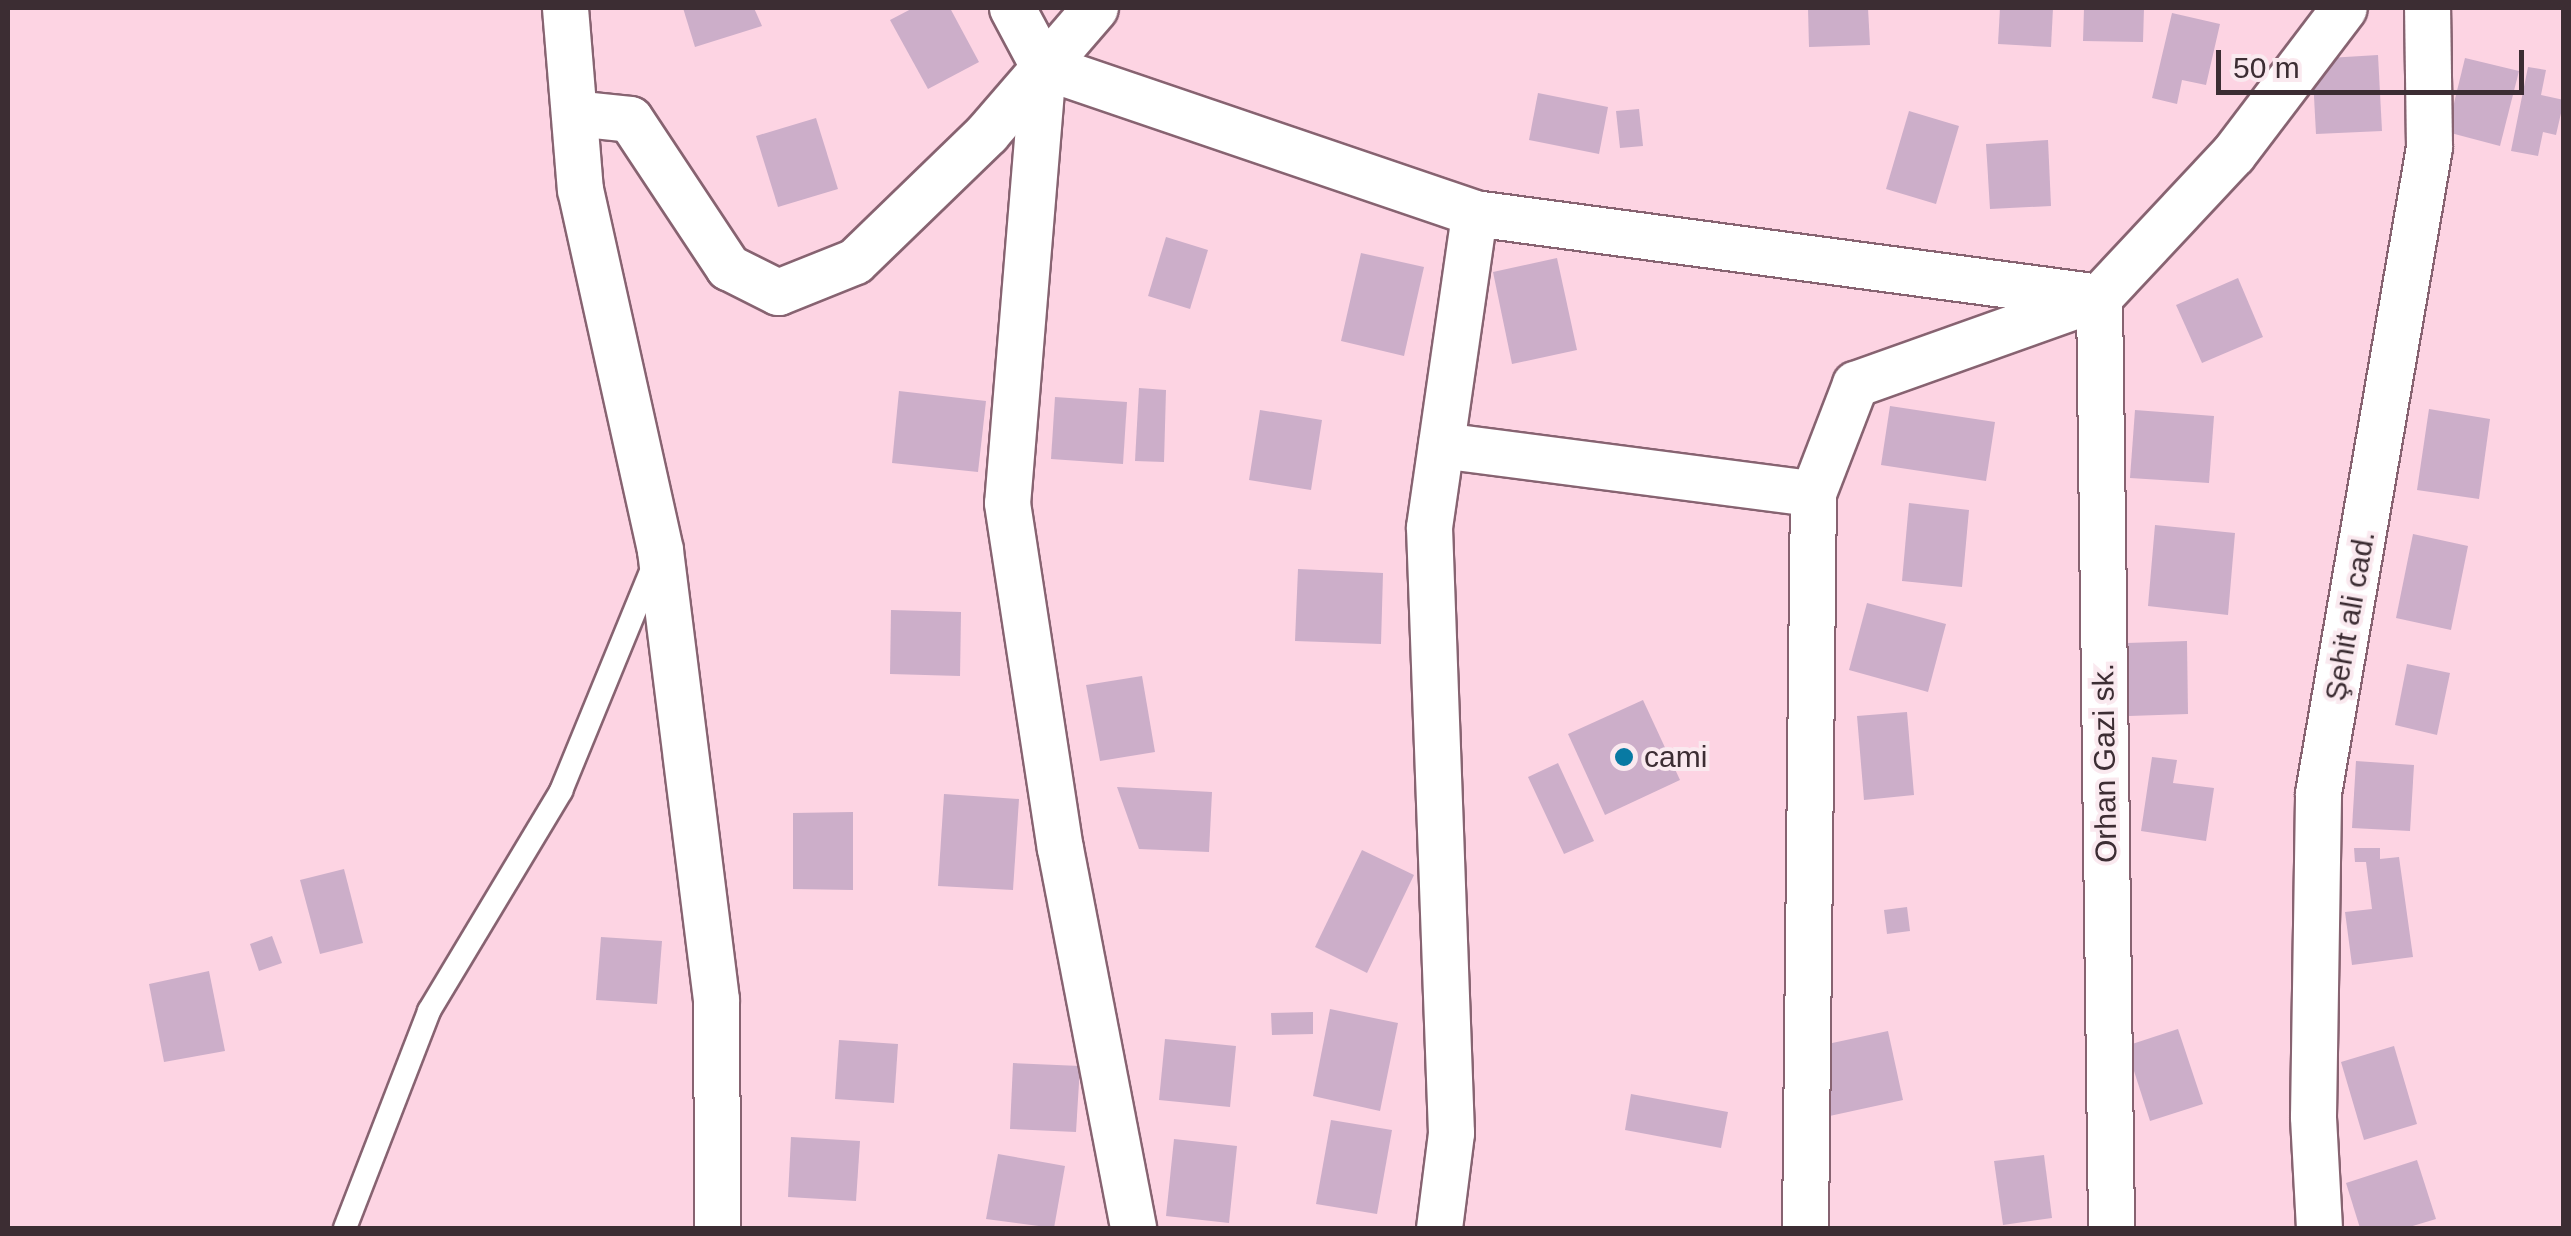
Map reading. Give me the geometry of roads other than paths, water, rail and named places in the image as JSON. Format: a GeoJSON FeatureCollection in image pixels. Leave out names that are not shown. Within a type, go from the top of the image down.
{"type":"FeatureCollection","features":[{"type":"Feature","properties":{"kind":"street"},"geometry":{"type":"LineString","coordinates":[[566,8],[580,190],[660,550],[716,999],[717,1228]]}},
{"type":"Feature","properties":{"kind":"street"},"geometry":{"type":"LineString","coordinates":[[1012,8],[1043,66],[1007,502],[1060,848],[1132,1228]]}},
{"type":"Feature","properties":{"kind":"street"},"geometry":{"type":"LineString","coordinates":[[574,113],[630,119],[728,267],[778,292],[855,261],[987,133],[1095,8]]}},
{"type":"Feature","properties":{"kind":"street"},"geometry":{"type":"LineString","coordinates":[[1805,1228],[1813,492],[1856,384],[2098,297],[2232,154],[2344,8]]}},
{"type":"Feature","properties":{"kind":"street","name":"Şehit ali cad."},"geometry":{"type":"LineString","coordinates":[[2320,1228],[2313,1116],[2318,793],[2429,146],[2426,8]]}},
{"type":"Feature","properties":{"kind":"street"},"geometry":{"type":"LineString","coordinates":[[1043,66],[1474,213],[2098,297]]}},
{"type":"Feature","properties":{"kind":"street"},"geometry":{"type":"LineString","coordinates":[[1439,1228],[1451,1133],[1429,527],[1474,213]]}},
{"type":"Feature","properties":{"kind":"street","name":"Orhan Gazi sk."},"geometry":{"type":"LineString","coordinates":[[2098,297],[2111,1228]]}},
{"type":"Feature","properties":{"kind":"street"},"geometry":{"type":"LineString","coordinates":[[1441,445],[1813,492]]}},
{"type":"Feature","properties":{"kind":"lane"},"geometry":{"type":"LineString","coordinates":[[345,1228],[429,1011],[561,791],[660,550]]}},
{"type":"Feature","properties":{"kind":"place","name":"cami"},"geometry":{"type":"Point","coordinates":[1624,757]}}]}
